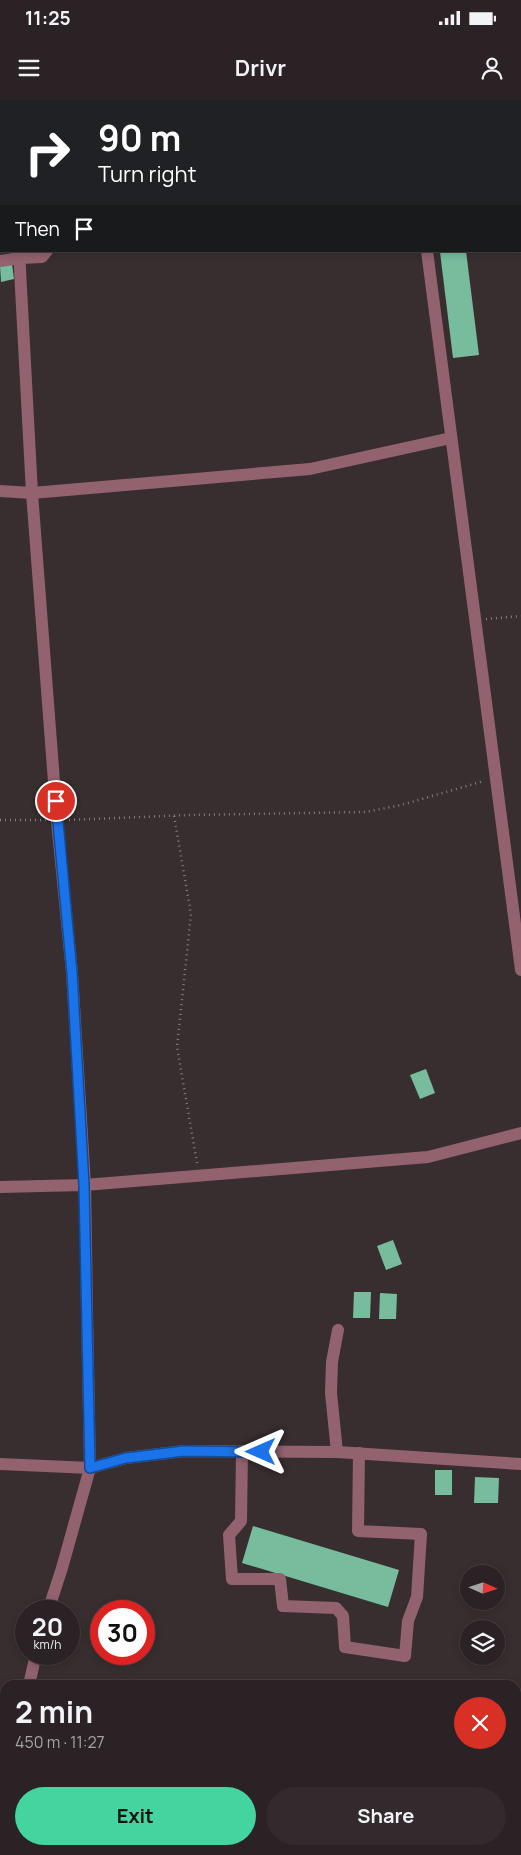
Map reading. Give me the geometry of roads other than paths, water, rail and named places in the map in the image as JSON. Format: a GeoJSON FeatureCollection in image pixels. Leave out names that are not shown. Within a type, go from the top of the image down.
{"type":"FeatureCollection","features":[{"type":"Feature","properties":{"kind":"street"},"geometry":{"type":"LineString","coordinates":[[0,261],[19,254],[42,256],[46,252]]}},
{"type":"Feature","properties":{"kind":"street"},"geometry":{"type":"LineString","coordinates":[[427,252],[521,970]]}},
{"type":"Feature","properties":{"kind":"street"},"geometry":{"type":"LineString","coordinates":[[19,254],[32,493],[57,821],[72,973],[84,1185],[90,1468],[52,1600]]}},
{"type":"Feature","properties":{"kind":"street"},"geometry":{"type":"LineString","coordinates":[[0,491],[32,493],[310,469],[451,438]]}},
{"type":"Feature","properties":{"kind":"street"},"geometry":{"type":"LineString","coordinates":[[0,1187],[84,1185],[428,1157],[521,1133]]}},
{"type":"Feature","properties":{"kind":"street"},"geometry":{"type":"LineString","coordinates":[[337,1452],[331,1393],[332,1362],[338,1330]]}},
{"type":"Feature","properties":{"kind":"street"},"geometry":{"type":"LineString","coordinates":[[0,1464],[90,1468],[126,1458],[184,1451],[337,1452],[521,1464]]}},
{"type":"Feature","properties":{"kind":"street"},"geometry":{"type":"LineString","coordinates":[[242,1451],[241,1521],[230,1536],[232,1579],[280,1579],[283,1606],[336,1608],[343,1616],[345,1647],[405,1656],[408,1621],[417,1597],[421,1534],[358,1531],[359,1453]]}},
{"type":"Feature","properties":{"kind":"street"},"geometry":{"type":"LineString","coordinates":[[30,1680],[34,1665]]}}]}
